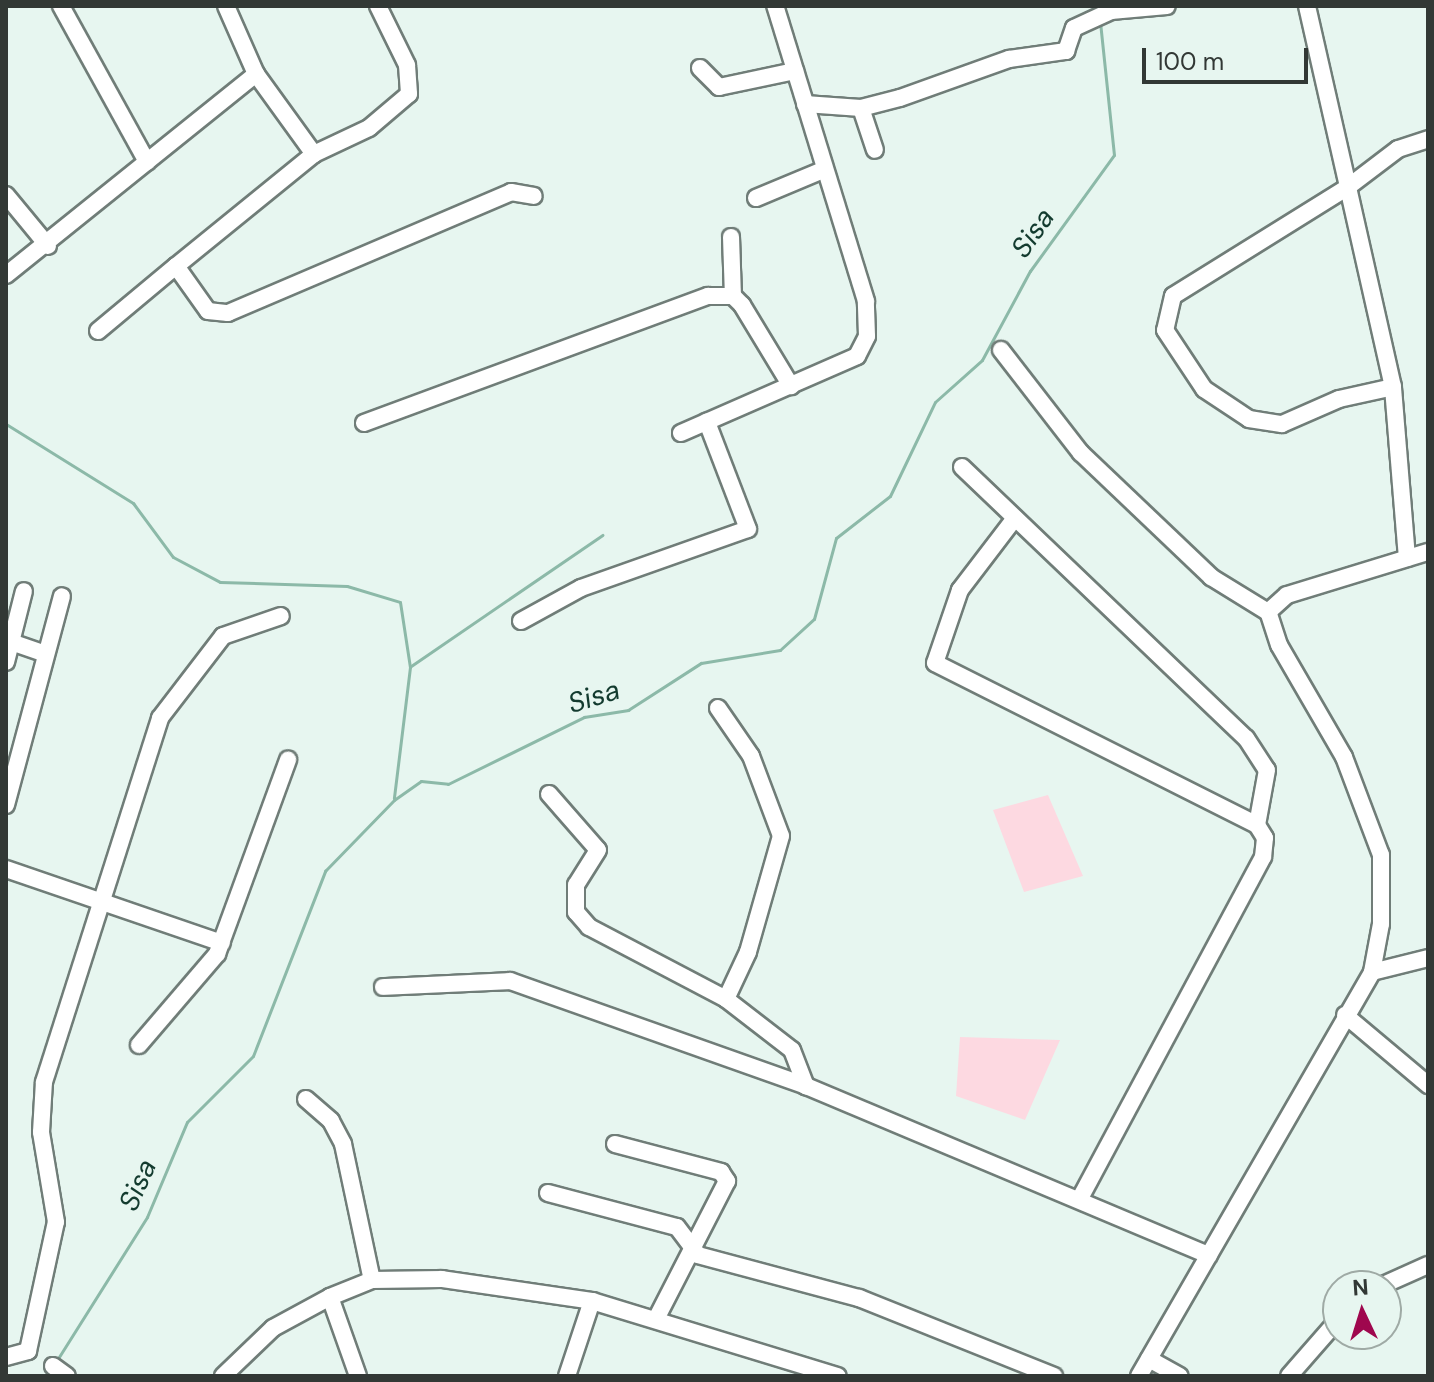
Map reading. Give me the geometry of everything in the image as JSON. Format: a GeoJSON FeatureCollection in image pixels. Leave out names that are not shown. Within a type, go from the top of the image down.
{"type":"FeatureCollection","features":[{"type":"Feature","properties":{"kind":"street"},"geometry":{"type":"LineString","coordinates":[[61,6],[147,162]]}},
{"type":"Feature","properties":{"kind":"street"},"geometry":{"type":"LineString","coordinates":[[226,6],[256,74],[314,154]]}},
{"type":"Feature","properties":{"kind":"street"},"geometry":{"type":"LineString","coordinates":[[98,331],[314,154],[369,128],[409,94],[407,65],[378,6]]}},
{"type":"Feature","properties":{"kind":"street"},"geometry":{"type":"LineString","coordinates":[[681,433],[857,356],[867,336],[866,301],[823,170],[775,6]]}},
{"type":"Feature","properties":{"kind":"street"},"geometry":{"type":"LineString","coordinates":[[805,104],[861,108],[1009,59],[1048,58],[1066,51],[1074,28],[1089,19],[1111,11],[1167,6]]}},
{"type":"Feature","properties":{"kind":"street"},"geometry":{"type":"LineString","coordinates":[[1307,6],[1393,387],[1407,558]]}},
{"type":"Feature","properties":{"kind":"street"},"geometry":{"type":"LineString","coordinates":[[700,68],[719,87],[795,71]]}},
{"type":"Feature","properties":{"kind":"street"},"geometry":{"type":"LineString","coordinates":[[6,275],[48,246],[256,74]]}},
{"type":"Feature","properties":{"kind":"street"},"geometry":{"type":"LineString","coordinates":[[861,108],[875,150]]}},
{"type":"Feature","properties":{"kind":"street"},"geometry":{"type":"LineString","coordinates":[[1393,387],[1339,399],[1282,424],[1249,419],[1204,389],[1165,330],[1173,296],[1348,187],[1398,149],[1428,139]]}},
{"type":"Feature","properties":{"kind":"street"},"geometry":{"type":"LineString","coordinates":[[756,198],[823,170]]}},
{"type":"Feature","properties":{"kind":"street"},"geometry":{"type":"LineString","coordinates":[[176,266],[208,311],[228,313],[511,192],[534,196]]}},
{"type":"Feature","properties":{"kind":"street"},"geometry":{"type":"LineString","coordinates":[[6,195],[48,246]]}},
{"type":"Feature","properties":{"kind":"street"},"geometry":{"type":"LineString","coordinates":[[731,237],[733,296],[756,321],[791,386]]}},
{"type":"Feature","properties":{"kind":"street"},"geometry":{"type":"LineString","coordinates":[[364,423],[708,296],[733,296]]}},
{"type":"Feature","properties":{"kind":"street"},"geometry":{"type":"LineString","coordinates":[[1001,350],[1081,453],[1211,577],[1268,612],[1279,645],[1344,757],[1381,855],[1384,898],[1372,972],[1139,1376]]}},
{"type":"Feature","properties":{"kind":"street"},"geometry":{"type":"LineString","coordinates":[[521,621],[581,588],[748,529],[707,422]]}},
{"type":"Feature","properties":{"kind":"street"},"geometry":{"type":"LineString","coordinates":[[962,467],[1260,755],[1267,786],[1257,825],[1263,857],[1081,1197]]}},
{"type":"Feature","properties":{"kind":"street"},"geometry":{"type":"LineString","coordinates":[[1015,518],[960,590],[935,663],[1257,825]]}},
{"type":"Feature","properties":{"kind":"street"},"geometry":{"type":"LineString","coordinates":[[1268,612],[1287,595],[1428,552]]}},
{"type":"Feature","properties":{"kind":"street"},"geometry":{"type":"LineString","coordinates":[[6,662],[24,591]]}},
{"type":"Feature","properties":{"kind":"street"},"geometry":{"type":"LineString","coordinates":[[6,805],[62,596]]}},
{"type":"Feature","properties":{"kind":"street"},"geometry":{"type":"LineString","coordinates":[[6,1357],[28,1351],[56,1222],[41,1132],[44,1082],[99,903],[167,707],[223,636],[281,616]]}},
{"type":"Feature","properties":{"kind":"street"},"geometry":{"type":"LineString","coordinates":[[11,642],[45,654]]}},
{"type":"Feature","properties":{"kind":"street"},"geometry":{"type":"LineString","coordinates":[[718,708],[751,756],[781,836],[748,952],[726,999]]}},
{"type":"Feature","properties":{"kind":"street"},"geometry":{"type":"LineString","coordinates":[[139,1045],[203,978],[222,943],[288,760]]}},
{"type":"Feature","properties":{"kind":"street"},"geometry":{"type":"LineString","coordinates":[[549,794],[598,850],[576,885],[576,912],[589,927],[726,999],[792,1050],[806,1086]]}},
{"type":"Feature","properties":{"kind":"street"},"geometry":{"type":"LineString","coordinates":[[6,869],[222,943]]}},
{"type":"Feature","properties":{"kind":"street"},"geometry":{"type":"LineString","coordinates":[[1372,972],[1428,958]]}},
{"type":"Feature","properties":{"kind":"street"},"geometry":{"type":"LineString","coordinates":[[383,987],[458,978],[510,981],[806,1086],[1081,1197],[1209,1255]]}},
{"type":"Feature","properties":{"kind":"street"},"geometry":{"type":"LineString","coordinates":[[1345,1015],[1428,1085]]}},
{"type":"Feature","properties":{"kind":"street"},"geometry":{"type":"LineString","coordinates":[[306,1099],[331,1121],[343,1144],[372,1280]]}},
{"type":"Feature","properties":{"kind":"street"},"geometry":{"type":"LineString","coordinates":[[615,1144],[726,1176],[656,1319]]}},
{"type":"Feature","properties":{"kind":"street"},"geometry":{"type":"LineString","coordinates":[[548,1193],[677,1227],[689,1247],[735,1267],[859,1298],[1054,1376]]}},
{"type":"Feature","properties":{"kind":"street"},"geometry":{"type":"LineString","coordinates":[[1402,1277],[1428,1265]]}},
{"type":"Feature","properties":{"kind":"street"},"geometry":{"type":"LineString","coordinates":[[223,1376],[273,1328],[330,1297],[372,1280],[442,1279],[592,1301],[838,1376]]}},
{"type":"Feature","properties":{"kind":"street"},"geometry":{"type":"LineString","coordinates":[[330,1297],[358,1376]]}},
{"type":"Feature","properties":{"kind":"street"},"geometry":{"type":"LineString","coordinates":[[567,1376],[592,1301]]}},
{"type":"Feature","properties":{"kind":"street"},"geometry":{"type":"LineString","coordinates":[[1289,1376],[1322,1338]]}},
{"type":"Feature","properties":{"kind":"street"},"geometry":{"type":"LineString","coordinates":[[1149,1359],[1180,1376]]}},
{"type":"Feature","properties":{"kind":"street"},"geometry":{"type":"LineString","coordinates":[[53,1366],[67,1376]]}},
{"type":"Feature","properties":{"kind":"shaded area"},"geometry":{"type":"Polygon","coordinates":[[[1048,795],[1083,876],[1024,892],[993,810],[1048,795]]]}},
{"type":"Feature","properties":{"kind":"shaded area"},"geometry":{"type":"Polygon","coordinates":[[[960,1037],[1060,1040],[1025,1120],[956,1096],[960,1037]]]}},
{"type":"Feature","properties":{"kind":"waterway","name":"Sisa"},"geometry":{"type":"LineString","coordinates":[[57,1360],[147,1217],[187,1122],[253,1056],[325,871],[394,800],[421,781],[448,784],[584,717],[628,710],[701,663],[780,650],[814,619],[836,538],[890,496],[935,402],[982,360],[1030,271],[1114,155],[1100,22]]}},
{"type":"Feature","properties":{"kind":"waterway"},"geometry":{"type":"LineString","coordinates":[[6,424],[133,503],[173,557],[220,582],[347,586],[400,602],[410,667],[394,798]]}},
{"type":"Feature","properties":{"kind":"waterway"},"geometry":{"type":"LineString","coordinates":[[411,666],[602,535]]}}]}
